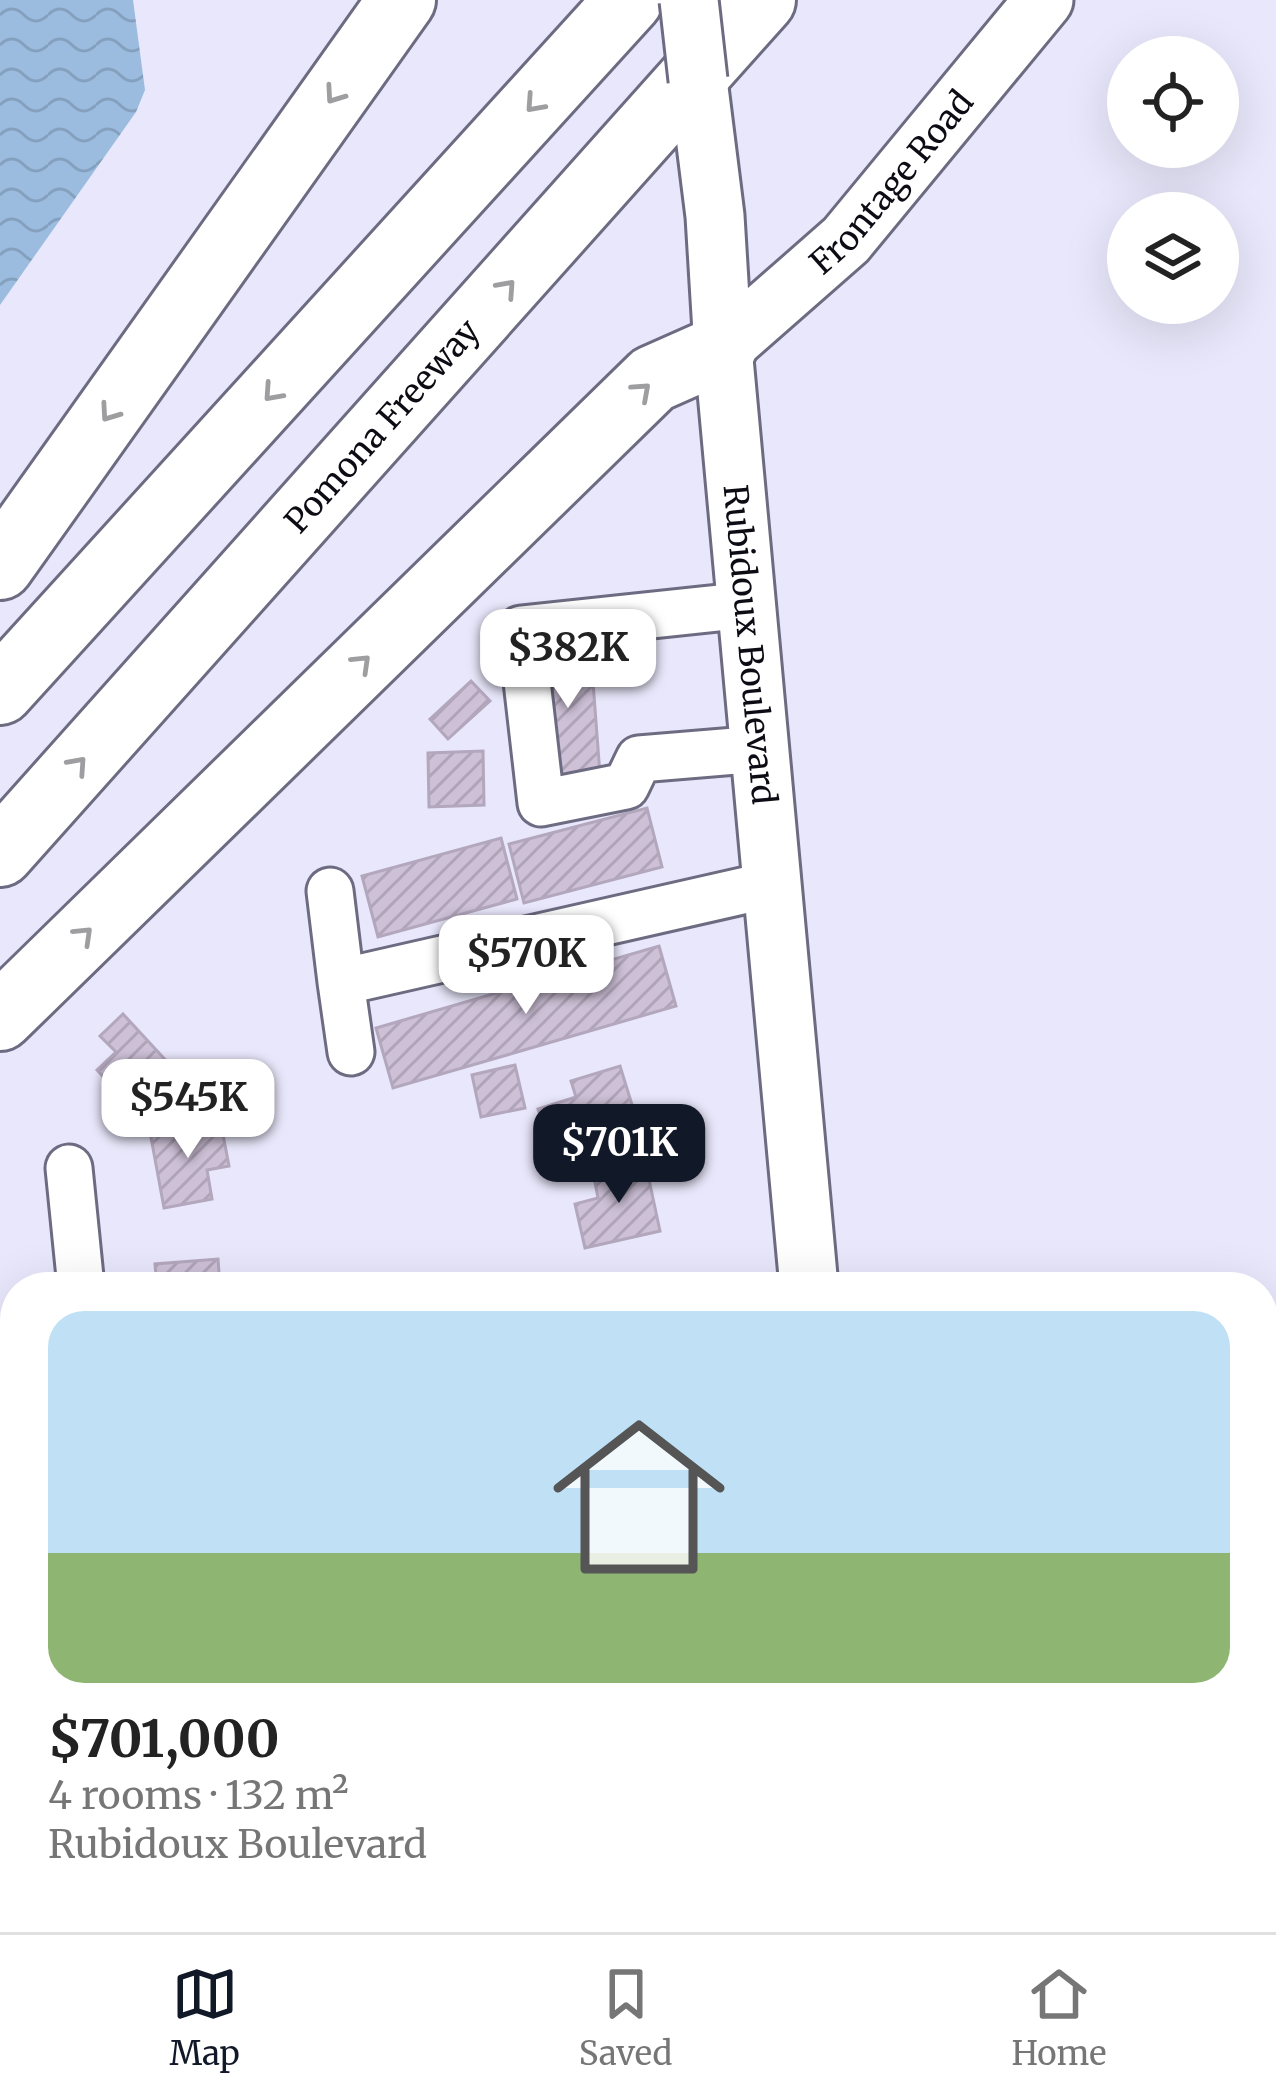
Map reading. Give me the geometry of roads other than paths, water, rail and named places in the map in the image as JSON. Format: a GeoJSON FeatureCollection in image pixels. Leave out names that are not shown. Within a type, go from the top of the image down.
{"type":"FeatureCollection","features":[{"type":"Feature","properties":{"kind":"highway"},"geometry":{"type":"LineString","coordinates":[[0,566],[402,0]]}},
{"type":"Feature","properties":{"kind":"highway"},"geometry":{"type":"LineString","coordinates":[[0,691],[629,0]]}},
{"type":"Feature","properties":{"kind":"highway","name":"Pomona Freeway"},"geometry":{"type":"LineString","coordinates":[[0,853],[762,0]]}},
{"type":"Feature","properties":{"kind":"highway"},"geometry":{"type":"LineString","coordinates":[[0,1017],[646,385],[723,348]]}},
{"type":"Feature","properties":{"kind":"main road","name":"Rubidoux Boulevard"},"geometry":{"type":"LineString","coordinates":[[689,0],[715,216],[808,1272]]}},
{"type":"Feature","properties":{"kind":"main road","name":"Frontage Road"},"geometry":{"type":"LineString","coordinates":[[723,348],[846,240],[1044,0]]}},
{"type":"Feature","properties":{"kind":"street"},"geometry":{"type":"LineString","coordinates":[[747,605],[521,629],[541,803],[626,786],[639,759],[760,749]]}},
{"type":"Feature","properties":{"kind":"street"},"geometry":{"type":"LineString","coordinates":[[341,982],[772,884]]}},
{"type":"Feature","properties":{"kind":"street"},"geometry":{"type":"LineString","coordinates":[[330,891],[351,1052]]}},
{"type":"Feature","properties":{"kind":"street"},"geometry":{"type":"LineString","coordinates":[[69,1168],[79,1272]]}},
{"type":"Feature","properties":{"kind":"water"},"geometry":{"type":"Polygon","coordinates":[[[0,0],[133,0],[145,90],[136,112],[0,305],[0,0]]]}}]}
